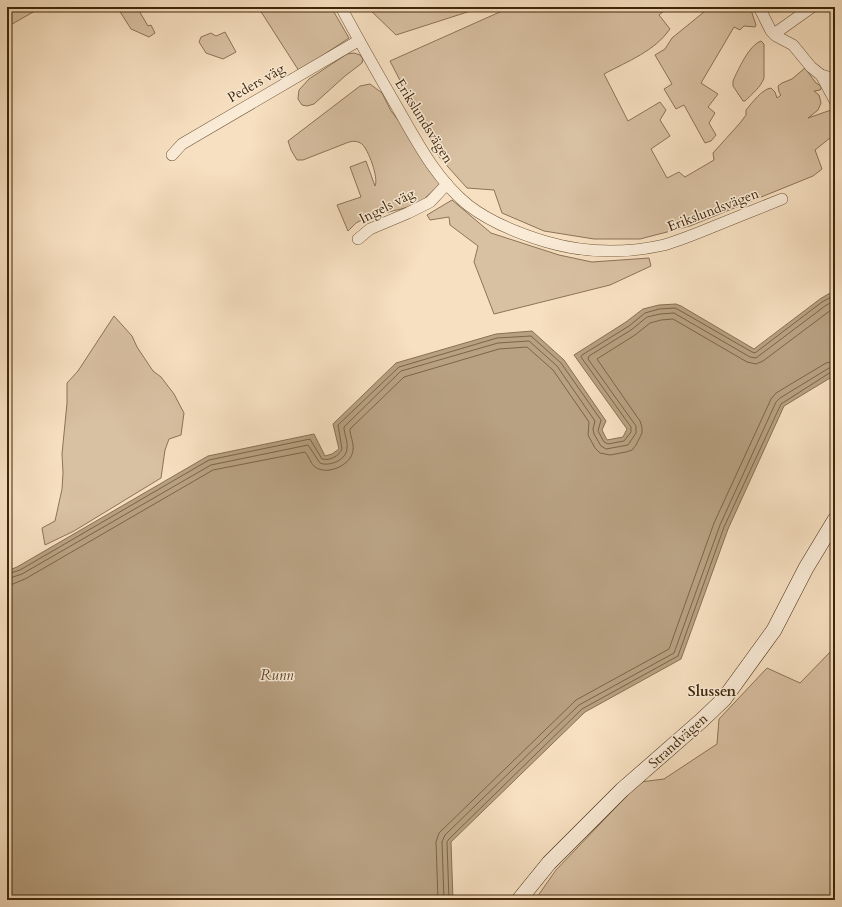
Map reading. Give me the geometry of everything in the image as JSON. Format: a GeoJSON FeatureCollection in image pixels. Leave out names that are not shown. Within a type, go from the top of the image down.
{"type":"FeatureCollection","features":[{"type":"Feature","properties":{"kind":"street","name":"Erikslundsvägen"},"geometry":{"type":"LineString","coordinates":[[341,7],[358,41],[425,156],[447,184],[467,204],[480,213],[506,226],[534,238],[567,247],[598,251],[632,250],[664,245],[688,237],[782,199]]}},
{"type":"Feature","properties":{"kind":"street"},"geometry":{"type":"LineString","coordinates":[[759,7],[767,25],[774,34],[793,45],[809,65],[821,75],[835,101]]}},
{"type":"Feature","properties":{"kind":"street"},"geometry":{"type":"LineString","coordinates":[[774,34],[812,7]]}},
{"type":"Feature","properties":{"kind":"street","name":"Peders väg"},"geometry":{"type":"LineString","coordinates":[[172,155],[182,144],[358,41]]}},
{"type":"Feature","properties":{"kind":"street"},"geometry":{"type":"LineString","coordinates":[[821,75],[835,79]]}},
{"type":"Feature","properties":{"kind":"street","name":"Ingels väg"},"geometry":{"type":"LineString","coordinates":[[358,239],[370,229],[430,202],[447,184]]}},
{"type":"Feature","properties":{"kind":"street","name":"Strandvägen"},"geometry":{"type":"LineString","coordinates":[[519,900],[549,863],[622,790],[702,720],[727,695],[774,630],[806,568],[835,520]]}},
{"type":"Feature","properties":{"kind":"shaded area"},"geometry":{"type":"Polygon","coordinates":[[[7,7],[42,7],[7,27],[7,7]]]}},
{"type":"Feature","properties":{"kind":"shaded area"},"geometry":{"type":"Polygon","coordinates":[[[117,7],[141,7],[138,9],[148,26],[151,25],[155,33],[149,37],[131,29],[117,7]]]}},
{"type":"Feature","properties":{"kind":"shaded area"},"geometry":{"type":"Polygon","coordinates":[[[258,7],[331,7],[349,38],[299,71],[258,7]]]}},
{"type":"Feature","properties":{"kind":"shaded area"},"geometry":{"type":"Polygon","coordinates":[[[367,7],[483,7],[396,35],[367,7]]]}},
{"type":"Feature","properties":{"kind":"shaded area"},"geometry":{"type":"Polygon","coordinates":[[[511,7],[669,7],[659,15],[670,29],[664,37],[640,55],[604,74],[628,121],[660,102],[666,110],[660,120],[670,136],[651,149],[667,178],[679,172],[685,177],[714,160],[713,153],[740,123],[746,115],[746,110],[757,97],[764,91],[771,88],[775,92],[777,98],[781,95],[778,86],[792,79],[805,68],[816,83],[821,86],[820,90],[814,91],[819,95],[821,103],[818,110],[808,118],[834,109],[835,111],[835,134],[815,150],[822,169],[813,176],[690,226],[640,239],[594,239],[544,231],[502,213],[494,190],[467,188],[440,158],[390,61],[511,7]]]}},
{"type":"Feature","properties":{"kind":"shaded area"},"geometry":{"type":"Polygon","coordinates":[[[710,7],[750,7],[756,25],[755,27],[744,26],[740,30],[734,27],[701,83],[718,94],[708,107],[715,113],[709,123],[716,135],[711,141],[705,143],[684,105],[676,109],[664,89],[672,84],[655,55],[665,49],[672,38],[710,7]]]}},
{"type":"Feature","properties":{"kind":"shaded area"},"geometry":{"type":"Polygon","coordinates":[[[225,32],[236,52],[223,59],[206,53],[199,42],[201,37],[211,33],[216,36],[225,32]]]}},
{"type":"Feature","properties":{"kind":"shaded area"},"geometry":{"type":"Polygon","coordinates":[[[761,41],[764,44],[764,78],[756,90],[745,101],[743,101],[733,86],[733,81],[752,47],[761,41]]]}},
{"type":"Feature","properties":{"kind":"shaded area"},"geometry":{"type":"Polygon","coordinates":[[[354,53],[360,55],[363,59],[362,63],[314,104],[307,106],[302,105],[298,99],[299,90],[309,79],[347,54],[354,53]]]}},
{"type":"Feature","properties":{"kind":"shaded area"},"geometry":{"type":"Polygon","coordinates":[[[370,84],[382,93],[391,111],[402,125],[440,184],[420,203],[368,217],[356,223],[348,231],[337,205],[361,197],[350,167],[366,161],[375,186],[376,182],[372,164],[362,144],[354,141],[349,142],[303,160],[297,160],[288,141],[360,86],[370,84]]]}},
{"type":"Feature","properties":{"kind":"shaded area"},"geometry":{"type":"Polygon","coordinates":[[[452,200],[491,233],[559,255],[592,262],[649,258],[651,266],[610,285],[494,314],[474,262],[478,246],[450,225],[449,217],[430,220],[427,215],[452,200]]]}},
{"type":"Feature","properties":{"kind":"shaded area"},"geometry":{"type":"Polygon","coordinates":[[[114,316],[132,336],[137,347],[153,371],[161,377],[174,394],[184,413],[181,435],[169,439],[165,450],[161,478],[74,531],[45,545],[42,528],[55,521],[62,489],[62,454],[67,403],[67,383],[78,371],[114,316]]]}},
{"type":"Feature","properties":{"kind":"shaded area"},"geometry":{"type":"Polygon","coordinates":[[[835,647],[835,900],[535,900],[556,870],[640,782],[664,779],[717,744],[719,719],[767,668],[800,683],[835,647]]]}},
{"type":"Feature","properties":{"kind":"water","name":"Runn"},"geometry":{"type":"Polygon","coordinates":[[[835,290],[835,375],[784,406],[728,529],[681,659],[585,712],[451,842],[453,900],[7,900],[7,571],[17,567],[208,456],[314,434],[325,456],[332,454],[339,449],[333,424],[396,363],[496,334],[532,331],[564,360],[606,421],[602,430],[607,440],[623,437],[627,429],[574,355],[626,322],[643,309],[659,305],[676,304],[754,349],[820,299],[835,290]]]}},
{"type":"Feature","properties":{"kind":"district","name":"Slussen"},"geometry":{"type":"Point","coordinates":[712,691]}}]}
